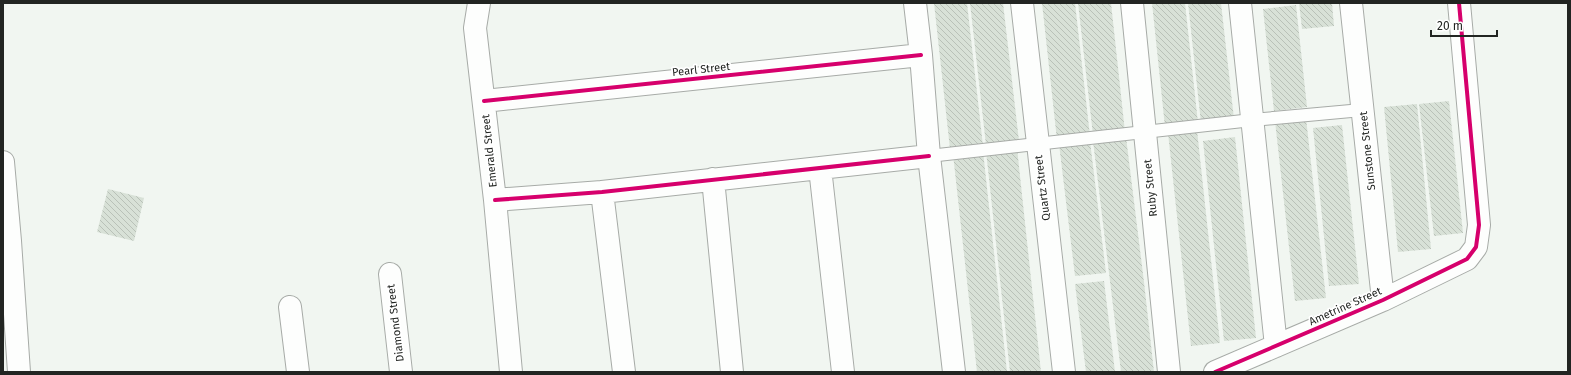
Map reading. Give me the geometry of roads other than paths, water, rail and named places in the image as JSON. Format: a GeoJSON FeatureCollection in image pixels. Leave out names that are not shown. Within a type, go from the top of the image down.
{"type":"FeatureCollection","features":[{"type":"Feature","properties":{"kind":"street","name":"Emerald Street"},"geometry":{"type":"LineString","coordinates":[[479,3],[475,28],[484,101],[511,372]]}},
{"type":"Feature","properties":{"kind":"street"},"geometry":{"type":"LineString","coordinates":[[915,3],[921,55],[929,156],[954,372]]}},
{"type":"Feature","properties":{"kind":"street","name":"Quartz Street"},"geometry":{"type":"LineString","coordinates":[[1022,3],[1064,372]]}},
{"type":"Feature","properties":{"kind":"street","name":"Ruby Street"},"geometry":{"type":"LineString","coordinates":[[1132,3],[1169,372]]}},
{"type":"Feature","properties":{"kind":"street"},"geometry":{"type":"LineString","coordinates":[[1240,3],[1276,346]]}},
{"type":"Feature","properties":{"kind":"street","name":"Sunstone Street"},"geometry":{"type":"LineString","coordinates":[[1351,3],[1383,300]]}},
{"type":"Feature","properties":{"kind":"street","name":"Ametrine Street"},"geometry":{"type":"LineString","coordinates":[[1215,372],[1383,300],[1467,259],[1476,247],[1479,225],[1459,3]]}},
{"type":"Feature","properties":{"kind":"street","name":"Pearl Street"},"geometry":{"type":"LineString","coordinates":[[484,101],[921,55]]}},
{"type":"Feature","properties":{"kind":"street"},"geometry":{"type":"LineString","coordinates":[[494,200],[602,192],[929,156]]}},
{"type":"Feature","properties":{"kind":"street"},"geometry":{"type":"LineString","coordinates":[[3,162],[19,372]]}},
{"type":"Feature","properties":{"kind":"street"},"geometry":{"type":"LineString","coordinates":[[820,168],[843,372]]}},
{"type":"Feature","properties":{"kind":"street"},"geometry":{"type":"LineString","coordinates":[[713,179],[732,372]]}},
{"type":"Feature","properties":{"kind":"street"},"geometry":{"type":"LineString","coordinates":[[602,192],[624,372]]}},
{"type":"Feature","properties":{"kind":"street","name":"Diamond Street"},"geometry":{"type":"LineString","coordinates":[[390,274],[401,372]]}},
{"type":"Feature","properties":{"kind":"street"},"geometry":{"type":"LineString","coordinates":[[290,307],[298,372]]}},
{"type":"Feature","properties":{"kind":"lane"},"geometry":{"type":"LineString","coordinates":[[929,156],[1252,120],[1362,110]]}}]}
